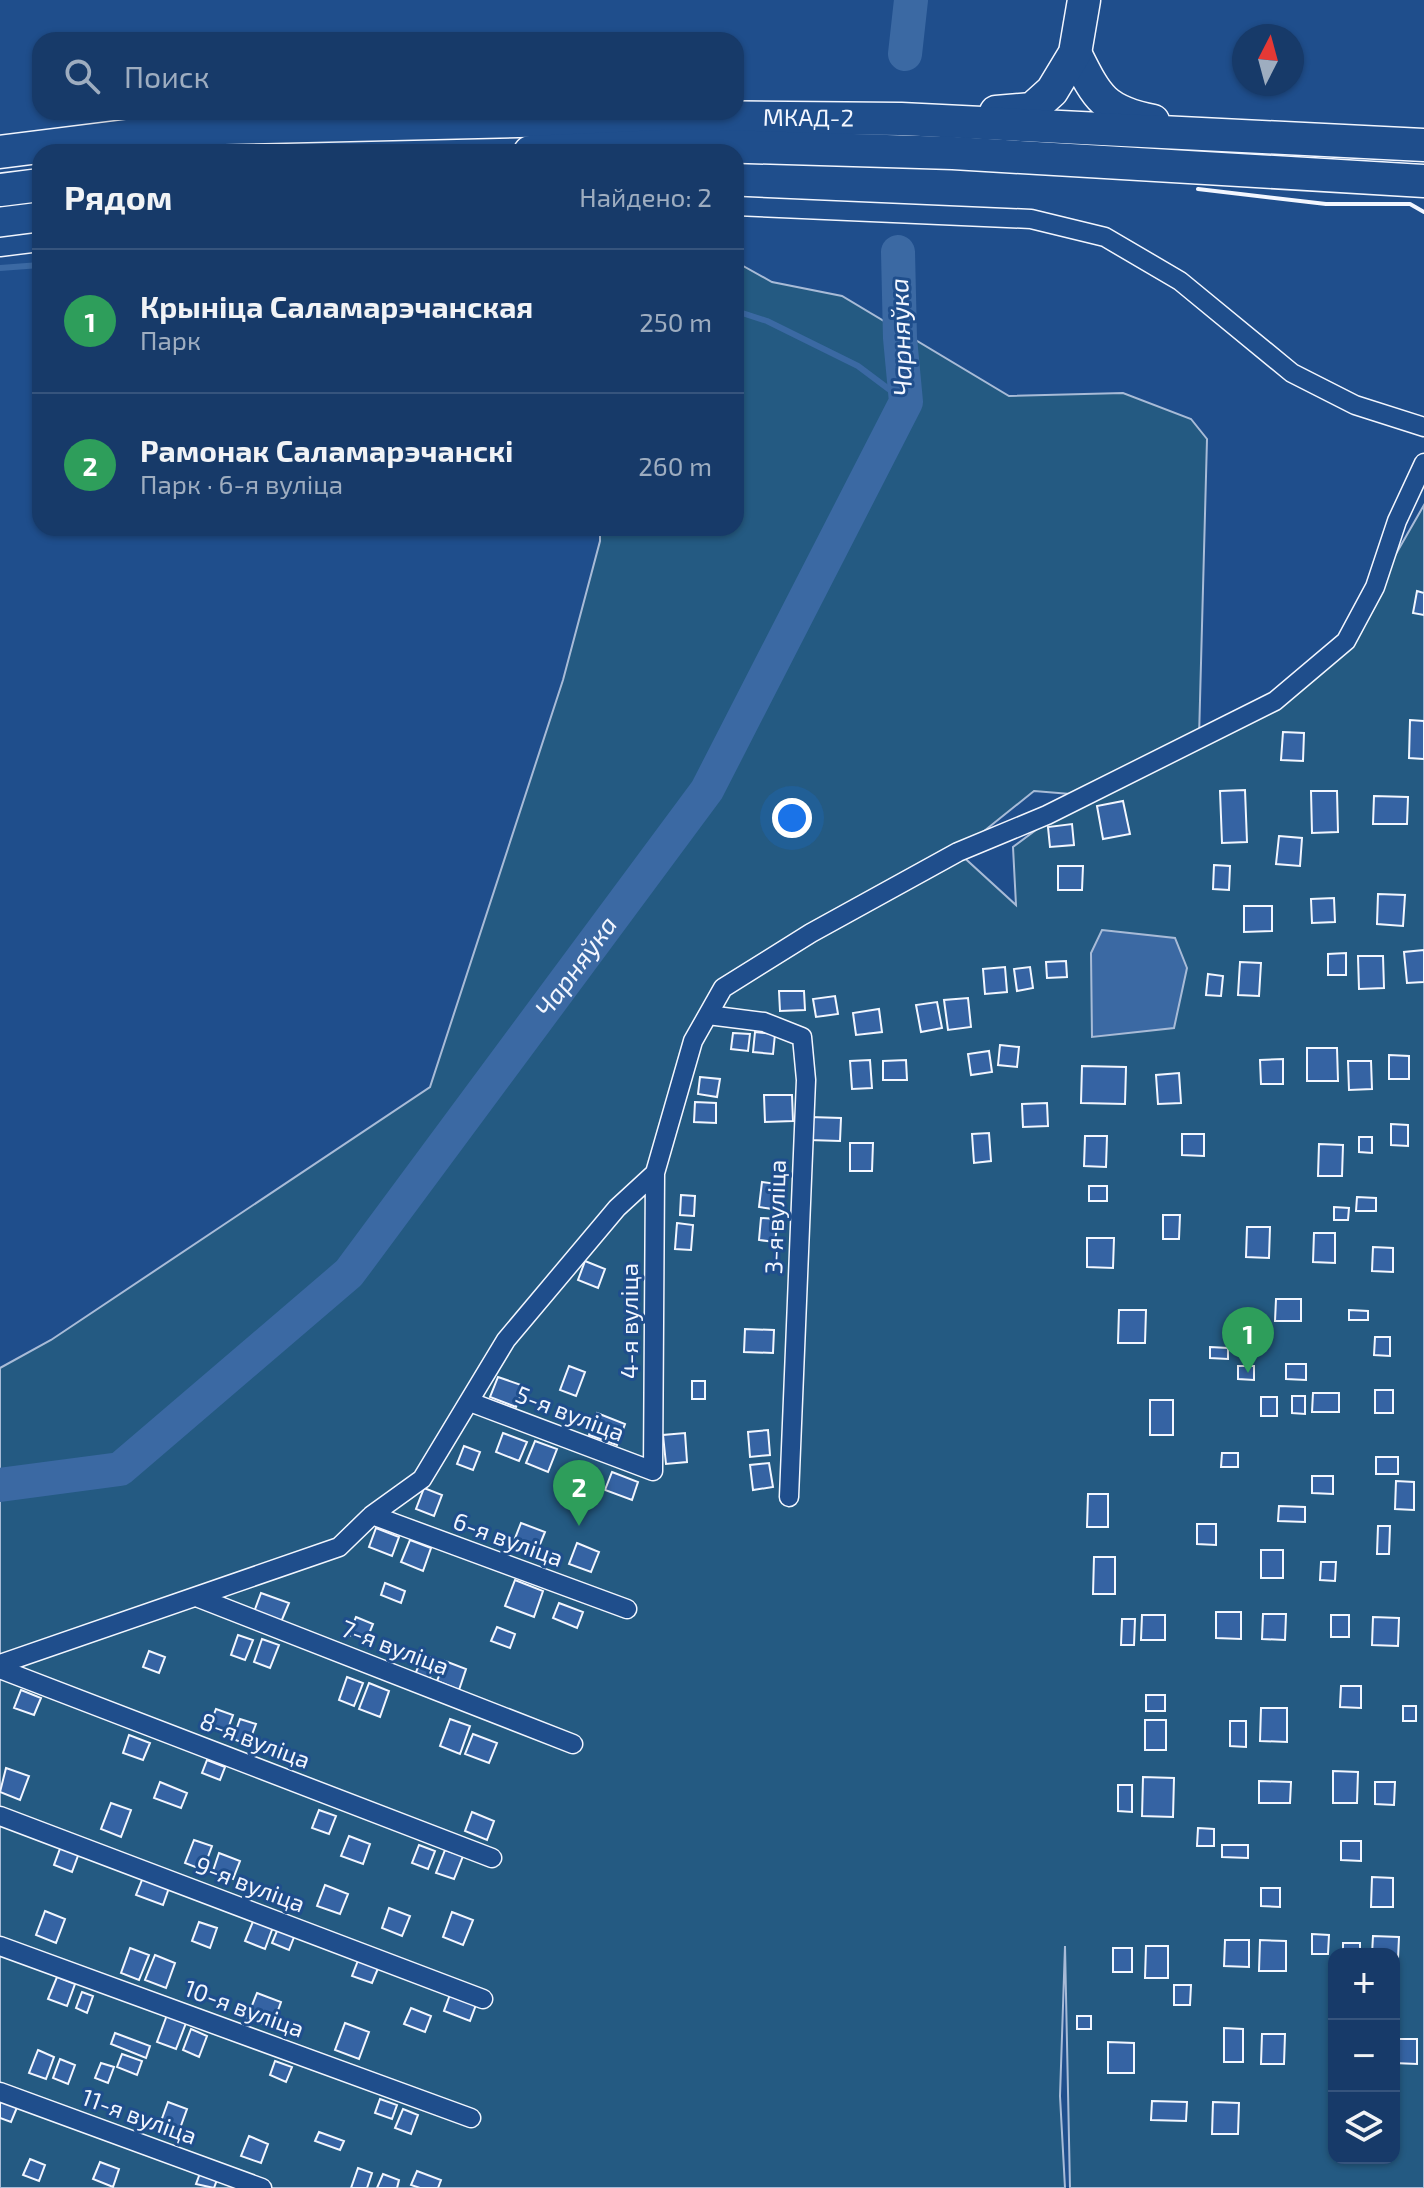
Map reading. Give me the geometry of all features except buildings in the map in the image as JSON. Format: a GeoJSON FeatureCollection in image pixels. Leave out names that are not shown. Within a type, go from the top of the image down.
{"type":"FeatureCollection","features":[{"type":"Feature","properties":{"kind":"highway"},"geometry":{"type":"LineString","coordinates":[[901,119],[1032,109],[1052,91],[1075,53],[1084,0]]}},
{"type":"Feature","properties":{"kind":"highway"},"geometry":{"type":"LineString","coordinates":[[1075,53],[1092,87],[1114,110],[1133,117],[1231,137]]}},
{"type":"Feature","properties":{"kind":"highway","name":"МКАД-2"},"geometry":{"type":"LineString","coordinates":[[744,118],[901,119],[1424,145]]}},
{"type":"Feature","properties":{"kind":"highway","name":"МКАД-2"},"geometry":{"type":"LineString","coordinates":[[63,144],[182,129],[547,120]]}},
{"type":"Feature","properties":{"kind":"highway"},"geometry":{"type":"LineString","coordinates":[[744,147],[953,153],[1424,181]]}},
{"type":"Feature","properties":{"kind":"highway","name":"МКАД-2"},"geometry":{"type":"LineString","coordinates":[[0,152],[32,148]]}},
{"type":"Feature","properties":{"kind":"highway"},"geometry":{"type":"LineString","coordinates":[[0,190],[32,186]]}},
{"type":"Feature","properties":{"kind":"street"},"geometry":{"type":"LineString","coordinates":[[744,206],[1031,219],[1105,237],[1180,281],[1292,373],[1355,405],[1424,427]]}},
{"type":"Feature","properties":{"kind":"street"},"geometry":{"type":"LineString","coordinates":[[0,247],[32,243]]}},
{"type":"Feature","properties":{"kind":"street","name":"4-я вуліца"},"geometry":{"type":"LineString","coordinates":[[653,1471],[655,1173],[693,1041],[723,988],[811,933],[958,852],[1047,815],[1275,701],[1346,641],[1375,587],[1397,521],[1424,463]]}},
{"type":"Feature","properties":{"kind":"street","name":"3-я вуліца"},"geometry":{"type":"LineString","coordinates":[[708,1015],[764,1022],[802,1037],[806,1080],[789,1497]]}},
{"type":"Feature","properties":{"kind":"street"},"geometry":{"type":"LineString","coordinates":[[0,1666],[339,1547],[372,1515],[422,1479],[506,1340],[617,1208],[655,1173]]}},
{"type":"Feature","properties":{"kind":"street","name":"5-я вуліца"},"geometry":{"type":"LineString","coordinates":[[470,1402],[653,1471]]}},
{"type":"Feature","properties":{"kind":"street","name":"6-я вуліца"},"geometry":{"type":"LineString","coordinates":[[372,1515],[627,1609]]}},
{"type":"Feature","properties":{"kind":"street","name":"7-я вуліца"},"geometry":{"type":"LineString","coordinates":[[199,1598],[573,1744]]}},
{"type":"Feature","properties":{"kind":"street","name":"8-я вуліца"},"geometry":{"type":"LineString","coordinates":[[0,1666],[492,1858]]}},
{"type":"Feature","properties":{"kind":"street","name":"9-я вуліца"},"geometry":{"type":"LineString","coordinates":[[0,1816],[483,1999]]}},
{"type":"Feature","properties":{"kind":"street","name":"10-я вуліца"},"geometry":{"type":"LineString","coordinates":[[0,1946],[471,2118]]}},
{"type":"Feature","properties":{"kind":"street","name":"11-я вуліца"},"geometry":{"type":"LineString","coordinates":[[0,2092],[262,2188]]}},
{"type":"Feature","properties":{"kind":"shaded area"},"geometry":{"type":"Polygon","coordinates":[[[744,266],[772,282],[842,296],[1009,396],[1123,393],[1191,419],[1207,439],[1199,738],[1275,701],[1346,641],[1424,505],[1424,2188],[1070,2188],[1065,1946],[1060,2096],[1065,2188],[0,2188],[0,1368],[51,1340],[430,1087],[563,680],[600,536],[744,536],[744,266]],[[1034,791],[958,852],[1016,905],[1013,847],[1083,795],[1034,791]]]}},
{"type":"Feature","properties":{"kind":"shaded area"},"geometry":{"type":"Polygon","coordinates":[[[1102,930],[1175,938],[1187,968],[1174,1028],[1092,1037],[1091,953],[1102,930]]]}},
{"type":"Feature","properties":{"kind":"waterway","name":"Чарняўка"},"geometry":{"type":"LineString","coordinates":[[905,54],[911,0]]}},
{"type":"Feature","properties":{"kind":"waterway","name":"Чарняўка"},"geometry":{"type":"LineString","coordinates":[[0,1485],[120,1469],[349,1273],[707,790],[906,402],[900,338],[898,252]]}},
{"type":"Feature","properties":{"kind":"waterway"},"geometry":{"type":"LineString","coordinates":[[0,268],[32,266]]}},
{"type":"Feature","properties":{"kind":"waterway"},"geometry":{"type":"LineString","coordinates":[[744,314],[767,321],[858,366],[906,402]]}},
{"type":"Feature","properties":{"kind":"wall"},"geometry":{"type":"LineString","coordinates":[[1198,189],[1326,204],[1410,204],[1424,212]]}},
{"type":"Feature","properties":{"kind":"place","name":"Крыніца Саламарэчанская"},"geometry":{"type":"Point","coordinates":[1248,1373]}},
{"type":"Feature","properties":{"kind":"place","name":"Рамонак Саламарэчанскі"},"geometry":{"type":"Point","coordinates":[579,1526]}}]}
